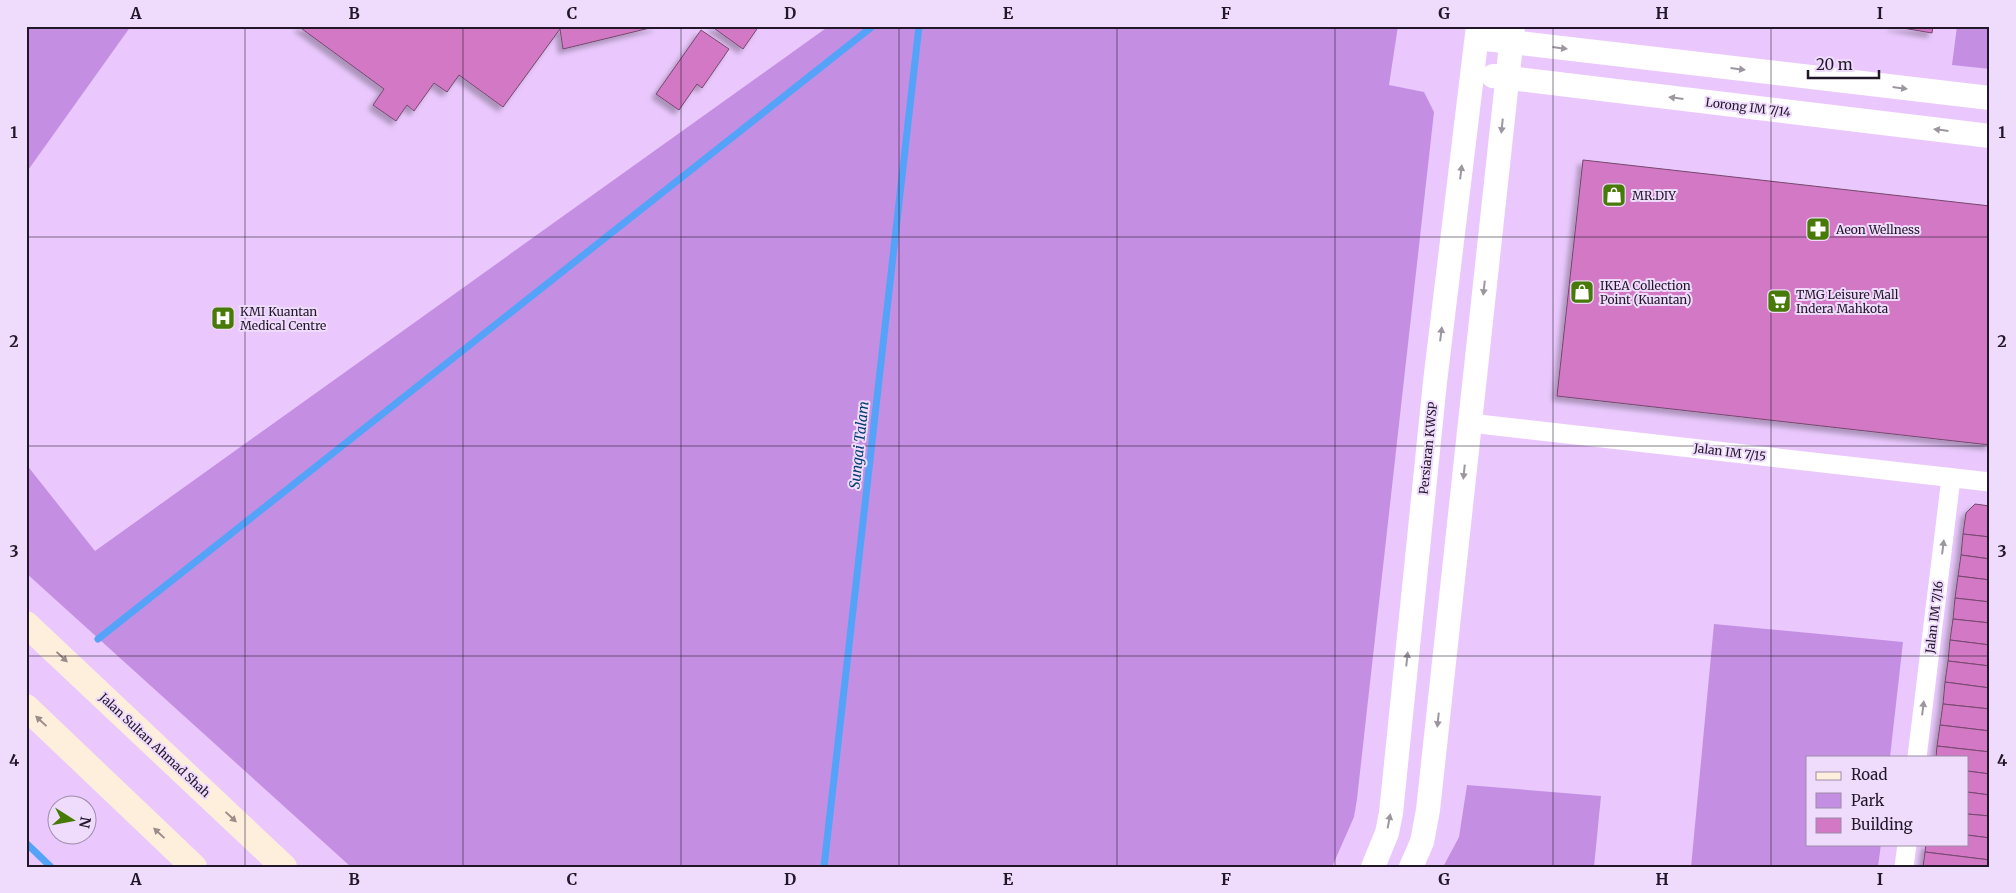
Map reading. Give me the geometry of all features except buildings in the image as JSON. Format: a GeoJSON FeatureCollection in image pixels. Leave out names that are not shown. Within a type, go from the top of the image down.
{"type":"FeatureCollection","features":[{"type":"Feature","properties":{"kind":"main road","name":"Jalan Sultan Ahmad Shah"},"geometry":{"type":"LineString","coordinates":[[26,624],[284,867]]}},
{"type":"Feature","properties":{"kind":"main road"},"geometry":{"type":"LineString","coordinates":[[26,707],[194,867]]}},
{"type":"Feature","properties":{"kind":"street"},"geometry":{"type":"LineString","coordinates":[[1477,32],[1990,98]]}},
{"type":"Feature","properties":{"kind":"street","name":"Persiaran KWSP"},"geometry":{"type":"LineString","coordinates":[[1373,867],[1387,833],[1391,813],[1435,382],[1477,32]]}},
{"type":"Feature","properties":{"kind":"street"},"geometry":{"type":"LineString","coordinates":[[1411,867],[1422,842],[1428,810],[1512,35]]}},
{"type":"Feature","properties":{"kind":"street","name":"Lorong IM 7/14"},"geometry":{"type":"LineString","coordinates":[[1472,74],[1990,136]]}},
{"type":"Feature","properties":{"kind":"street"},"geometry":{"type":"LineString","coordinates":[[1435,382],[1474,386]]}},
{"type":"Feature","properties":{"kind":"street","name":"Jalan IM 7/15"},"geometry":{"type":"LineString","coordinates":[[1470,423],[1990,482]]}},
{"type":"Feature","properties":{"kind":"street","name":"Jalan IM 7/16"},"geometry":{"type":"LineString","coordinates":[[1917,756],[1951,478]]}},
{"type":"Feature","properties":{"kind":"street"},"geometry":{"type":"LineString","coordinates":[[1904,867],[1907,846]]}},
{"type":"Feature","properties":{"kind":"green space"},"geometry":{"type":"Polygon","coordinates":[[[26,26],[131,26],[26,173],[26,26]]]}},
{"type":"Feature","properties":{"kind":"green space"},"geometry":{"type":"Polygon","coordinates":[[[829,26],[1398,26],[1389,85],[1424,92],[1434,112],[1357,799],[1354,817],[1332,867],[351,867],[26,573],[26,464],[95,551],[829,26]]]}},
{"type":"Feature","properties":{"kind":"green space"},"geometry":{"type":"Polygon","coordinates":[[[1957,26],[1990,26],[1990,69],[1952,65],[1957,26]]]}},
{"type":"Feature","properties":{"kind":"green space"},"geometry":{"type":"Polygon","coordinates":[[[1714,624],[1903,642],[1890,756],[1806,756],[1806,846],[1881,846],[1878,867],[1691,867],[1714,624]]]}},
{"type":"Feature","properties":{"kind":"green space"},"geometry":{"type":"Polygon","coordinates":[[[1467,785],[1601,796],[1594,867],[1443,867],[1459,837],[1467,785]]]}},
{"type":"Feature","properties":{"kind":"waterway"},"geometry":{"type":"LineString","coordinates":[[98,639],[873,26]]}},
{"type":"Feature","properties":{"kind":"waterway","name":"Sungai Talam"},"geometry":{"type":"LineString","coordinates":[[824,867],[919,26]]}},
{"type":"Feature","properties":{"kind":"waterway"},"geometry":{"type":"LineString","coordinates":[[26,843],[51,867]]}},
{"type":"Feature","properties":{"kind":"place","name":"MR.DIY"},"geometry":{"type":"Point","coordinates":[1614,195]}},
{"type":"Feature","properties":{"kind":"place","name":"Aeon Wellness"},"geometry":{"type":"Point","coordinates":[1818,229]}},
{"type":"Feature","properties":{"kind":"place","name":"IKEA Collection Point (Kuantan)"},"geometry":{"type":"Point","coordinates":[1582,292]}},
{"type":"Feature","properties":{"kind":"place","name":"TMG Leisure Mall Indera Mahkota"},"geometry":{"type":"Point","coordinates":[1779,301]}},
{"type":"Feature","properties":{"kind":"place","name":"KMI Kuantan Medical Centre"},"geometry":{"type":"Point","coordinates":[223,318]}}]}
